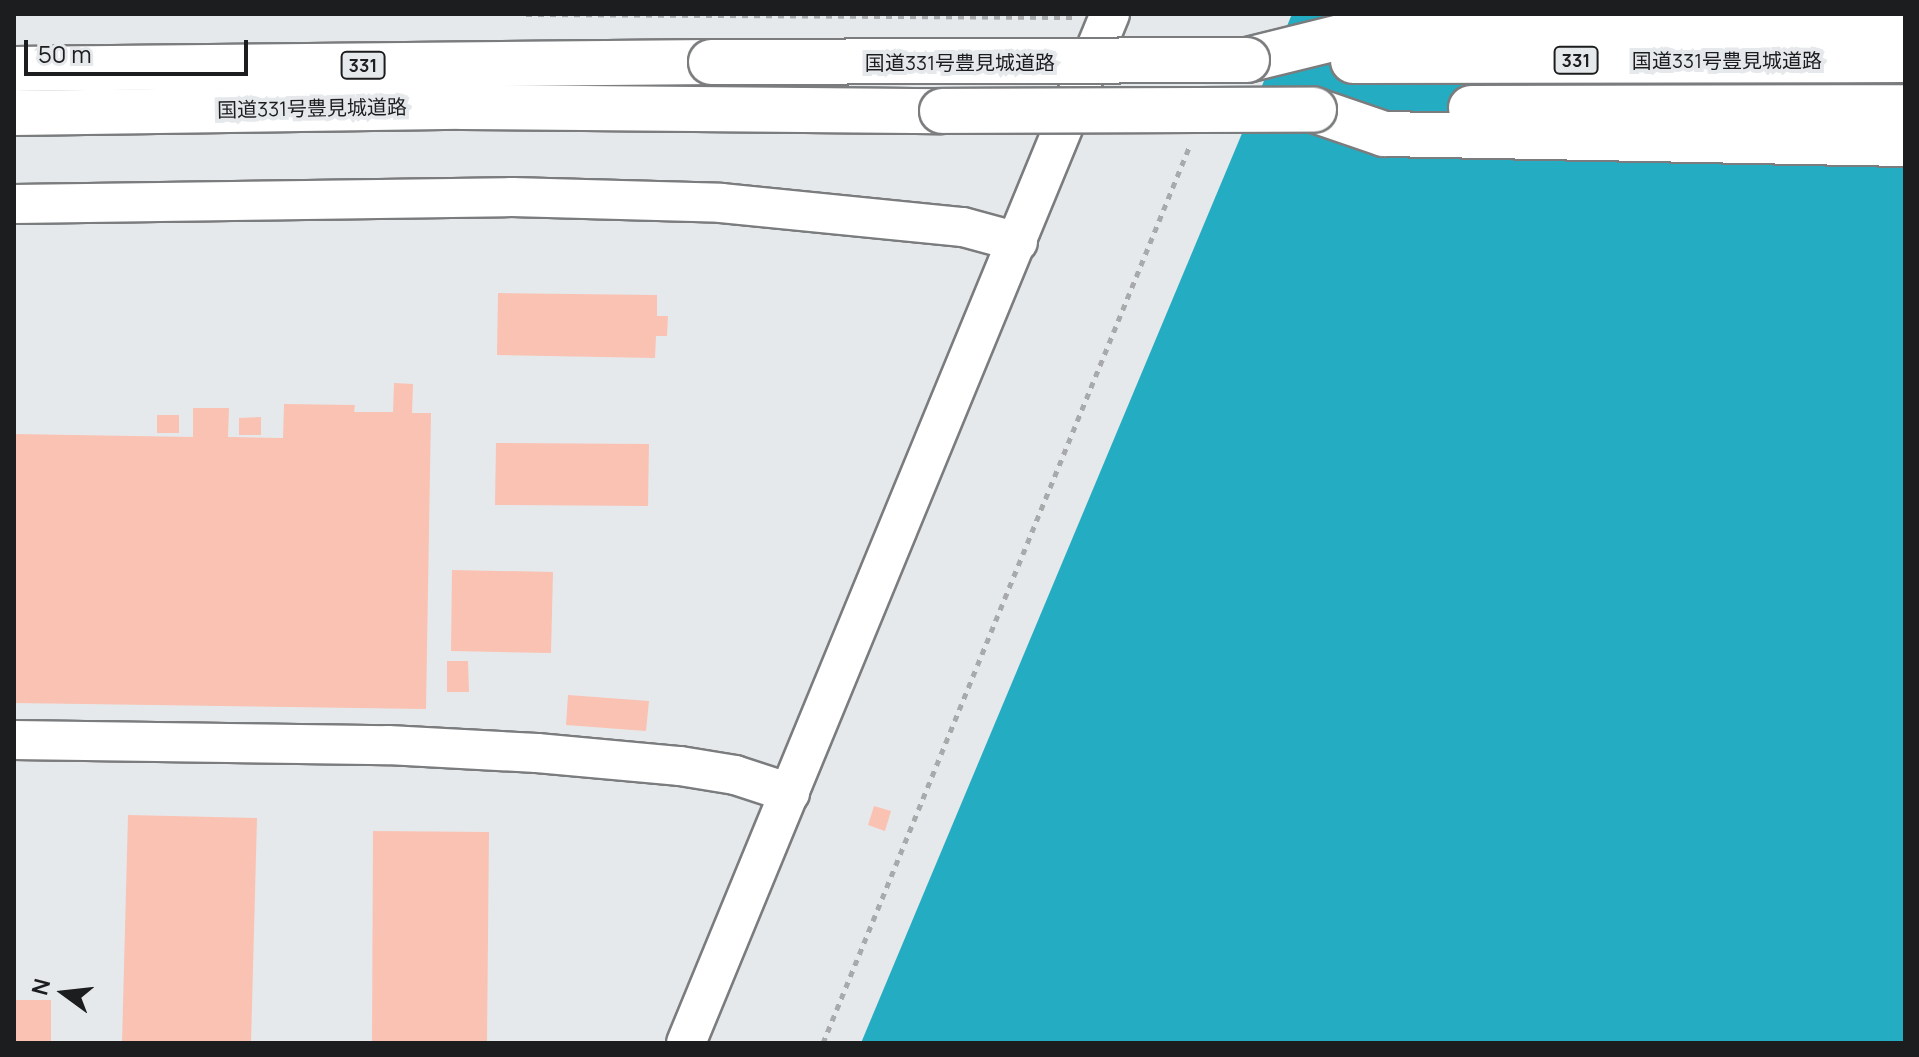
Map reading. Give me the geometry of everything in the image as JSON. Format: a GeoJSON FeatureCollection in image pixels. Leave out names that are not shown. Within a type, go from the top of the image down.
{"type":"FeatureCollection","features":[{"type":"Feature","properties":{"kind":"highway"},"geometry":{"type":"LineString","coordinates":[[1247,60],[1349,35],[1496,25],[1905,22]]}},
{"type":"Feature","properties":{"kind":"highway","name":"国道331号豊見城道路"},"geometry":{"type":"LineString","coordinates":[[14,69],[711,62],[1905,60]]}},
{"type":"Feature","properties":{"kind":"highway","name":"国道331号豊見城道路"},"geometry":{"type":"LineString","coordinates":[[14,113],[462,107],[1314,110],[1905,107]]}},
{"type":"Feature","properties":{"kind":"highway"},"geometry":{"type":"LineString","coordinates":[[1314,110],[1384,134],[1905,144]]}},
{"type":"Feature","properties":{"kind":"street"},"geometry":{"type":"LineString","coordinates":[[686,1043],[1018,242],[1098,16]]}},
{"type":"Feature","properties":{"kind":"street"},"geometry":{"type":"LineString","coordinates":[[14,204],[497,197],[721,203],[937,223],[1018,242]]}},
{"type":"Feature","properties":{"kind":"street"},"geometry":{"type":"LineString","coordinates":[[14,740],[388,745],[537,753],[680,766],[735,775],[790,793]]}},
{"type":"Feature","properties":{"kind":"path"},"geometry":{"type":"LineString","coordinates":[[526,14],[1098,16]]}},
{"type":"Feature","properties":{"kind":"path"},"geometry":{"type":"LineString","coordinates":[[823,1043],[1195,132]]}},
{"type":"Feature","properties":{"kind":"water"},"geometry":{"type":"Polygon","coordinates":[[[1292,14],[1905,14],[1905,1043],[861,1043],[1292,14]]]}},
{"type":"Feature","properties":{"kind":"building"},"geometry":{"type":"Polygon","coordinates":[[[498,293],[657,295],[657,316],[668,316],[667,336],[656,336],[655,358],[497,355],[498,293]]]}},
{"type":"Feature","properties":{"kind":"building"},"geometry":{"type":"Polygon","coordinates":[[[394,383],[413,384],[412,413],[431,413],[426,709],[14,703],[14,434],[193,437],[193,408],[229,408],[228,437],[283,438],[284,404],[355,405],[354,412],[393,412],[394,383]]]}},
{"type":"Feature","properties":{"kind":"building"},"geometry":{"type":"Polygon","coordinates":[[[157,415],[179,415],[179,433],[157,433],[157,415]]]}},
{"type":"Feature","properties":{"kind":"building"},"geometry":{"type":"Polygon","coordinates":[[[261,417],[261,435],[239,435],[239,418],[261,417]]]}},
{"type":"Feature","properties":{"kind":"building"},"geometry":{"type":"Polygon","coordinates":[[[496,443],[649,444],[648,506],[495,505],[496,443]]]}},
{"type":"Feature","properties":{"kind":"building"},"geometry":{"type":"Polygon","coordinates":[[[452,570],[553,572],[551,653],[451,651],[452,570]]]}},
{"type":"Feature","properties":{"kind":"building"},"geometry":{"type":"Polygon","coordinates":[[[447,661],[468,661],[469,692],[447,692],[447,661]]]}},
{"type":"Feature","properties":{"kind":"building"},"geometry":{"type":"Polygon","coordinates":[[[568,695],[649,701],[646,731],[566,725],[568,695]]]}},
{"type":"Feature","properties":{"kind":"building"},"geometry":{"type":"Polygon","coordinates":[[[874,806],[891,811],[885,831],[868,825],[874,806]]]}},
{"type":"Feature","properties":{"kind":"building"},"geometry":{"type":"Polygon","coordinates":[[[128,815],[257,818],[251,1043],[122,1043],[128,815]]]}},
{"type":"Feature","properties":{"kind":"building"},"geometry":{"type":"Polygon","coordinates":[[[373,831],[489,832],[487,1042],[372,1041],[373,831]]]}},
{"type":"Feature","properties":{"kind":"building"},"geometry":{"type":"Polygon","coordinates":[[[14,1000],[51,1000],[51,1043],[14,1043],[14,1000]]]}}]}
